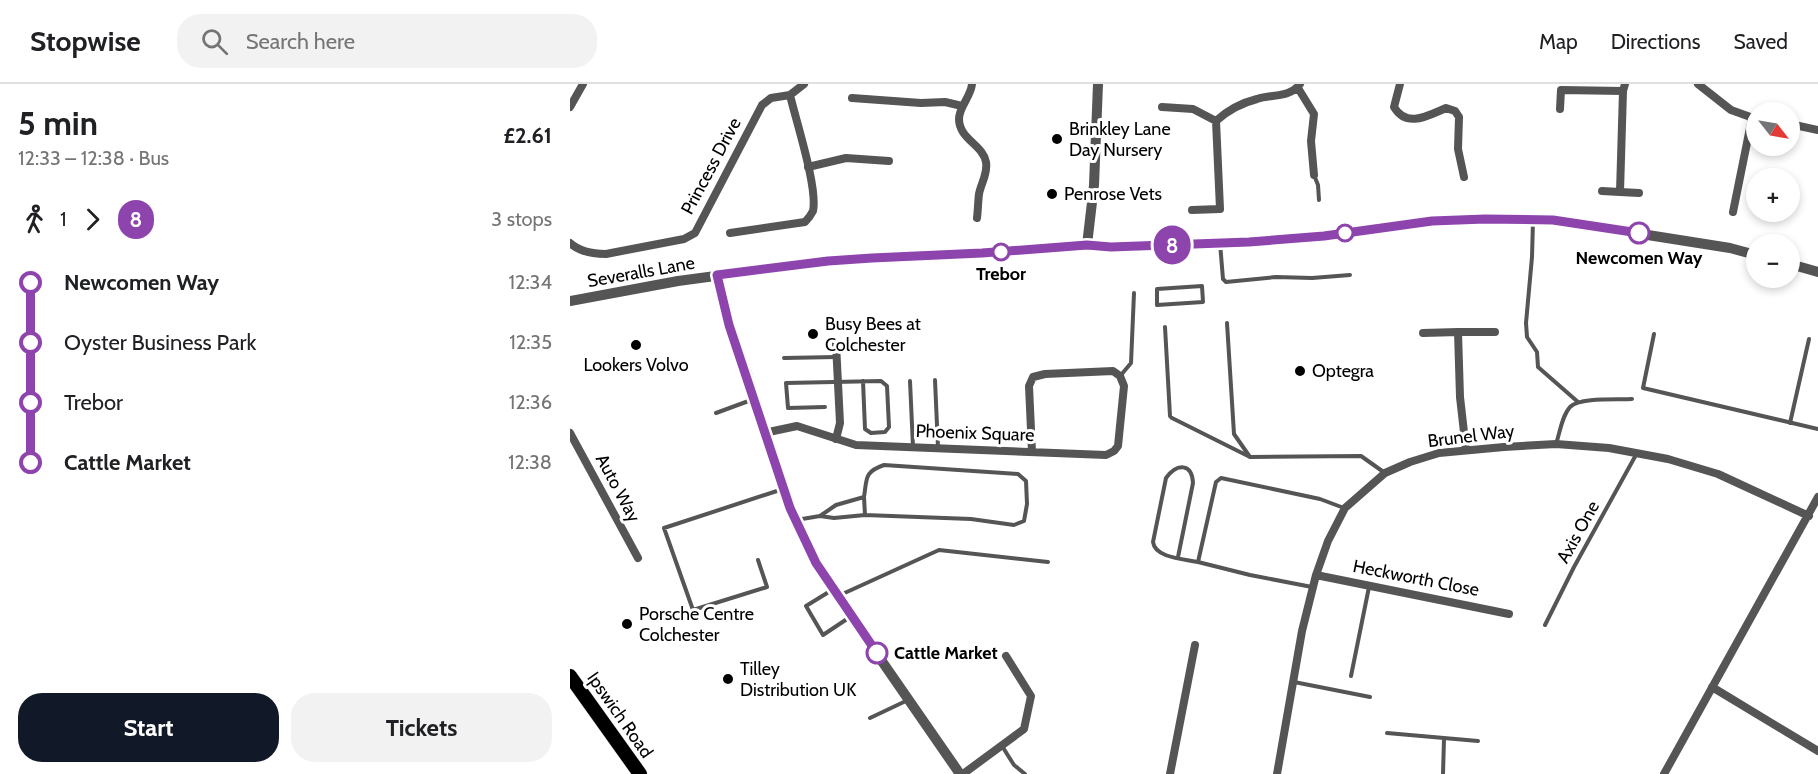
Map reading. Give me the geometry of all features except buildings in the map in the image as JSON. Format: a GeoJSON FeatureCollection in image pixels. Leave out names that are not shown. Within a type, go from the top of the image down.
{"type":"FeatureCollection","features":[{"type":"Feature","properties":{"kind":"main road","name":"Ipswich Road"},"geometry":{"type":"LineString","coordinates":[[570,676],[640,774]]}},
{"type":"Feature","properties":{"kind":"street"},"geometry":{"type":"LineString","coordinates":[[570,107],[583,84]]}},
{"type":"Feature","properties":{"kind":"street","name":"Princess Drive"},"geometry":{"type":"LineString","coordinates":[[570,243],[583,251],[606,254],[684,238],[695,233],[762,105],[771,98],[790,95],[804,84]]}},
{"type":"Feature","properties":{"kind":"street"},"geometry":{"type":"LineString","coordinates":[[972,84],[970,95],[962,106],[959,119],[962,130],[986,161],[986,171],[979,193],[977,218]]}},
{"type":"Feature","properties":{"kind":"street"},"geometry":{"type":"LineString","coordinates":[[1087,245],[1094,185],[1098,84]]}},
{"type":"Feature","properties":{"kind":"street"},"geometry":{"type":"LineString","coordinates":[[1400,84],[1394,107],[1405,119],[1415,120],[1446,108],[1455,111],[1460,117],[1458,149],[1464,177]]}},
{"type":"Feature","properties":{"kind":"street"},"geometry":{"type":"LineString","coordinates":[[1698,84],[1731,110],[1746,116]]}},
{"type":"Feature","properties":{"kind":"street"},"geometry":{"type":"LineString","coordinates":[[1192,210],[1220,209],[1216,121],[1228,109],[1258,98],[1284,95],[1299,86],[1314,114],[1311,141],[1314,175]]}},
{"type":"Feature","properties":{"kind":"street"},"geometry":{"type":"LineString","coordinates":[[1560,109],[1561,87],[1624,88],[1620,192]]}},
{"type":"Feature","properties":{"kind":"street"},"geometry":{"type":"LineString","coordinates":[[730,233],[805,222],[812,214],[814,199],[790,95]]}},
{"type":"Feature","properties":{"kind":"street"},"geometry":{"type":"LineString","coordinates":[[852,98],[921,103],[945,102],[962,106]]}},
{"type":"Feature","properties":{"kind":"street"},"geometry":{"type":"LineString","coordinates":[[1162,107],[1193,109],[1216,121]]}},
{"type":"Feature","properties":{"kind":"street"},"geometry":{"type":"LineString","coordinates":[[1800,126],[1818,130]]}},
{"type":"Feature","properties":{"kind":"street"},"geometry":{"type":"LineString","coordinates":[[1733,212],[1746,154]]}},
{"type":"Feature","properties":{"kind":"street"},"geometry":{"type":"LineString","coordinates":[[808,167],[846,158],[889,161]]}},
{"type":"Feature","properties":{"kind":"street"},"geometry":{"type":"LineString","coordinates":[[1602,191],[1639,193]]}},
{"type":"Feature","properties":{"kind":"street","name":"Severalls Lane"},"geometry":{"type":"LineString","coordinates":[[570,301],[717,275],[828,261],[1087,245],[1111,247],[1220,243],[1324,236],[1432,221],[1553,220],[1746,252]]}},
{"type":"Feature","properties":{"kind":"street"},"geometry":{"type":"LineString","coordinates":[[1800,267],[1818,272]]}},
{"type":"Feature","properties":{"kind":"street"},"geometry":{"type":"LineString","coordinates":[[717,275],[729,325],[764,433],[796,520],[812,555],[835,593],[962,774],[1024,729],[1031,696],[1006,656]]}},
{"type":"Feature","properties":{"kind":"street"},"geometry":{"type":"LineString","coordinates":[[1458,332],[1460,397],[1466,450]]}},
{"type":"Feature","properties":{"kind":"street"},"geometry":{"type":"LineString","coordinates":[[1424,333],[1495,332]]}},
{"type":"Feature","properties":{"kind":"street"},"geometry":{"type":"LineString","coordinates":[[836,344],[840,423],[836,439]]}},
{"type":"Feature","properties":{"kind":"street"},"geometry":{"type":"LineString","coordinates":[[1032,452],[1029,386],[1033,377],[1045,374],[1113,371],[1120,376]]}},
{"type":"Feature","properties":{"kind":"street","name":"Phoenix Square"},"geometry":{"type":"LineString","coordinates":[[764,433],[797,426],[856,445],[1106,455],[1118,446],[1124,386],[1120,376]]}},
{"type":"Feature","properties":{"kind":"street","name":"Auto Way"},"geometry":{"type":"LineString","coordinates":[[570,433],[638,558]]}},
{"type":"Feature","properties":{"kind":"street","name":"Brunel Way"},"geometry":{"type":"LineString","coordinates":[[1277,774],[1302,631],[1316,575],[1328,541],[1344,508],[1385,473],[1439,453],[1556,444],[1609,448],[1668,459],[1718,474],[1809,516]]}},
{"type":"Feature","properties":{"kind":"street"},"geometry":{"type":"LineString","coordinates":[[1664,774],[1818,497]]}},
{"type":"Feature","properties":{"kind":"street","name":"Heckworth Close"},"geometry":{"type":"LineString","coordinates":[[1316,575],[1509,614]]}},
{"type":"Feature","properties":{"kind":"street"},"geometry":{"type":"LineString","coordinates":[[1170,774],[1195,645]]}},
{"type":"Feature","properties":{"kind":"street"},"geometry":{"type":"LineString","coordinates":[[1712,687],[1818,751]]}},
{"type":"Feature","properties":{"kind":"lane"},"geometry":{"type":"LineString","coordinates":[[1314,175],[1318,185],[1319,200]]}},
{"type":"Feature","properties":{"kind":"lane"},"geometry":{"type":"LineString","coordinates":[[1533,220],[1527,337],[1534,344],[1537,352],[1538,367],[1578,402]]}},
{"type":"Feature","properties":{"kind":"lane"},"geometry":{"type":"LineString","coordinates":[[1220,243],[1223,279],[1226,282],[1276,277],[1312,279],[1350,275]]}},
{"type":"Feature","properties":{"kind":"lane"},"geometry":{"type":"LineString","coordinates":[[1202,286],[1203,302],[1157,305],[1157,289],[1202,286]]}},
{"type":"Feature","properties":{"kind":"lane"},"geometry":{"type":"LineString","coordinates":[[1120,376],[1131,363],[1134,294]]}},
{"type":"Feature","properties":{"kind":"lane"},"geometry":{"type":"LineString","coordinates":[[1227,323],[1234,434],[1250,457]]}},
{"type":"Feature","properties":{"kind":"lane"},"geometry":{"type":"LineString","coordinates":[[1165,327],[1170,416],[1250,457],[1361,456],[1385,473]]}},
{"type":"Feature","properties":{"kind":"lane"},"geometry":{"type":"LineString","coordinates":[[1654,334],[1643,388],[1818,429]]}},
{"type":"Feature","properties":{"kind":"lane"},"geometry":{"type":"LineString","coordinates":[[1790,423],[1809,339]]}},
{"type":"Feature","properties":{"kind":"lane"},"geometry":{"type":"LineString","coordinates":[[784,358],[837,357]]}},
{"type":"Feature","properties":{"kind":"lane"},"geometry":{"type":"LineString","coordinates":[[935,380],[938,448]]}},
{"type":"Feature","properties":{"kind":"lane"},"geometry":{"type":"LineString","coordinates":[[825,407],[788,408],[786,383],[838,381],[863,381],[881,381],[887,386],[889,427],[885,432],[871,433],[865,429],[863,381]]}},
{"type":"Feature","properties":{"kind":"lane"},"geometry":{"type":"LineString","coordinates":[[910,381],[913,447]]}},
{"type":"Feature","properties":{"kind":"lane"},"geometry":{"type":"LineString","coordinates":[[716,413],[754,399]]}},
{"type":"Feature","properties":{"kind":"lane"},"geometry":{"type":"LineString","coordinates":[[1556,444],[1568,409],[1578,402],[1632,399]]}},
{"type":"Feature","properties":{"kind":"lane","name":"Axis One"},"geometry":{"type":"LineString","coordinates":[[1545,625],[1574,567],[1638,453]]}},
{"type":"Feature","properties":{"kind":"lane"},"geometry":{"type":"LineString","coordinates":[[796,520],[820,516],[834,518],[865,515],[971,519],[1014,525],[1024,521],[1027,504],[1026,481],[1018,474],[884,465],[873,469],[867,475],[864,496],[865,515]]}},
{"type":"Feature","properties":{"kind":"lane"},"geometry":{"type":"LineString","coordinates":[[1178,557],[1193,483],[1189,469],[1178,467],[1172,470],[1166,478],[1153,542],[1154,548],[1159,553],[1250,575],[1313,587]]}},
{"type":"Feature","properties":{"kind":"lane"},"geometry":{"type":"LineString","coordinates":[[1197,562],[1216,482],[1221,478],[1320,499],[1344,508]]}},
{"type":"Feature","properties":{"kind":"lane"},"geometry":{"type":"LineString","coordinates":[[758,560],[767,587],[693,610],[664,528],[784,488]]}},
{"type":"Feature","properties":{"kind":"lane"},"geometry":{"type":"LineString","coordinates":[[820,516],[836,505],[864,496]]}},
{"type":"Feature","properties":{"kind":"lane"},"geometry":{"type":"LineString","coordinates":[[851,616],[822,636],[807,606],[939,550],[1048,562]]}},
{"type":"Feature","properties":{"kind":"lane"},"geometry":{"type":"LineString","coordinates":[[1351,676],[1369,586]]}},
{"type":"Feature","properties":{"kind":"lane"},"geometry":{"type":"LineString","coordinates":[[1294,682],[1370,697]]}},
{"type":"Feature","properties":{"kind":"lane"},"geometry":{"type":"LineString","coordinates":[[870,718],[908,699]]}},
{"type":"Feature","properties":{"kind":"lane"},"geometry":{"type":"LineString","coordinates":[[1386,733],[1478,741]]}},
{"type":"Feature","properties":{"kind":"lane"},"geometry":{"type":"LineString","coordinates":[[1443,774],[1444,739]]}},
{"type":"Feature","properties":{"kind":"lane"},"geometry":{"type":"LineString","coordinates":[[1001,746],[1014,765],[1025,774]]}},
{"type":"Feature","properties":{"kind":"bus line","name":"8"},"geometry":{"type":"LineString","coordinates":[[877,653],[816,563],[790,508],[764,433],[747,373],[729,325],[717,275],[828,261],[872,258],[1087,245],[1111,247],[1249,242],[1324,236],[1432,221],[1553,220],[1639,233]]}},
{"type":"Feature","properties":{"kind":"place","name":"Brinkley Lane Day Nursery"},"geometry":{"type":"Point","coordinates":[1057,139]}},
{"type":"Feature","properties":{"kind":"place","name":"Penrose Vets"},"geometry":{"type":"Point","coordinates":[1052,194]}},
{"type":"Feature","properties":{"kind":"place","name":"Newcomen Way"},"geometry":{"type":"Point","coordinates":[1639,233]}},
{"type":"Feature","properties":{"kind":"place","name":"Trebor"},"geometry":{"type":"Point","coordinates":[1001,252]}},
{"type":"Feature","properties":{"kind":"place","name":"Busy Bees at Colchester"},"geometry":{"type":"Point","coordinates":[813,334]}},
{"type":"Feature","properties":{"kind":"place","name":"Lookers Volvo"},"geometry":{"type":"Point","coordinates":[636,345]}},
{"type":"Feature","properties":{"kind":"place","name":"Optegra"},"geometry":{"type":"Point","coordinates":[1300,371]}},
{"type":"Feature","properties":{"kind":"place","name":"Porsche Centre Colchester"},"geometry":{"type":"Point","coordinates":[627,624]}},
{"type":"Feature","properties":{"kind":"place","name":"Cattle Market"},"geometry":{"type":"Point","coordinates":[877,653]}},
{"type":"Feature","properties":{"kind":"place","name":"Tilley Distribution UK"},"geometry":{"type":"Point","coordinates":[728,679]}}]}
